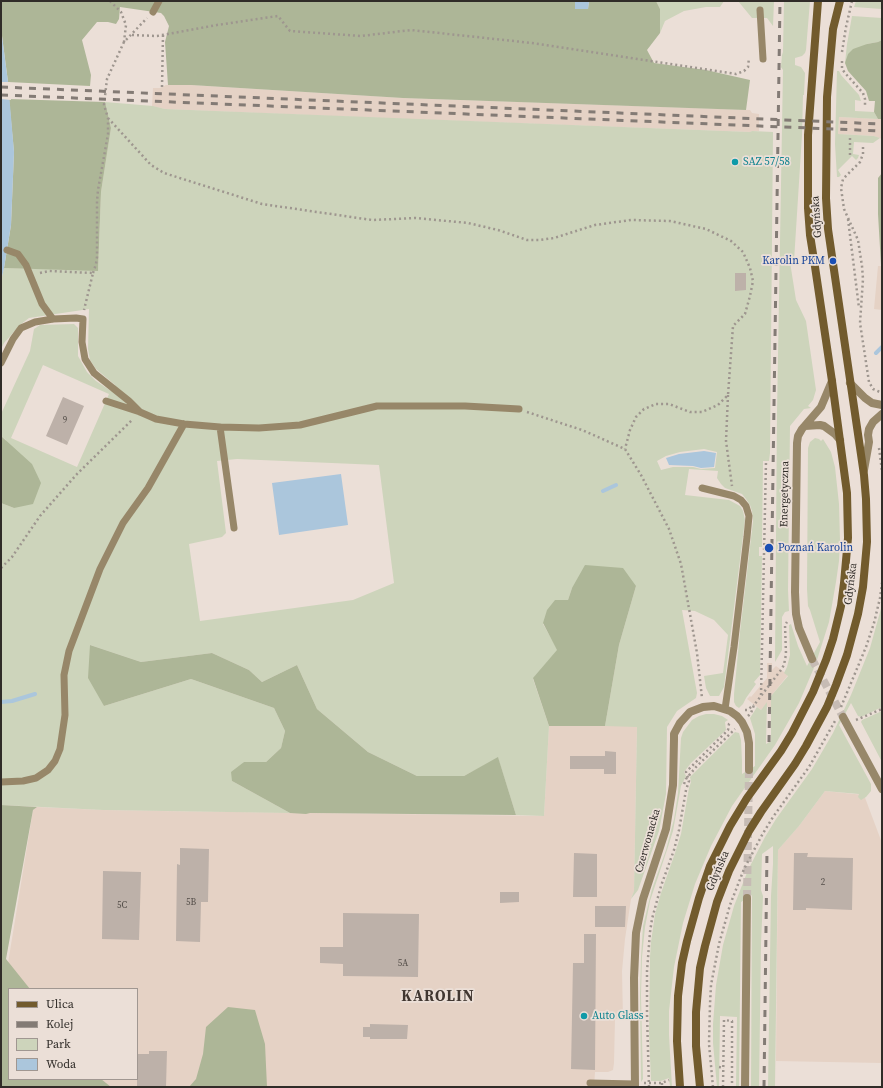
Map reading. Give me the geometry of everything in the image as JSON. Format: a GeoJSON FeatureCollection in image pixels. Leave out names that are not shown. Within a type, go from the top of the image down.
{"type":"FeatureCollection","features":[{"type":"Feature","properties":{"kind":"main road","name":"Gdyńska"},"geometry":{"type":"LineString","coordinates":[[680,1087],[677,1041],[679,990],[687,941],[699,898],[710,866],[733,821],[754,788],[781,751],[804,712],[816,687],[836,628],[844,583],[848,538],[847,493],[810,235],[808,208],[808,135],[818,1]]}},
{"type":"Feature","properties":{"kind":"main road","name":"Gdyńska"},"geometry":{"type":"LineString","coordinates":[[700,1087],[696,1046],[697,1001],[700,968],[710,924],[725,880],[738,850],[761,812],[795,764],[827,707],[844,667],[858,614],[865,572],[867,528],[864,475],[828,229],[826,198],[827,98],[833,29],[840,1]]}},
{"type":"Feature","properties":{"kind":"street","name":"Energetyczna"},"geometry":{"type":"LineString","coordinates":[[812,659],[796,614],[797,443],[800,431],[821,407],[832,381]]}},
{"type":"Feature","properties":{"kind":"street"},"geometry":{"type":"LineString","coordinates":[[850,383],[865,398],[882,405]]}},
{"type":"Feature","properties":{"kind":"street"},"geometry":{"type":"LineString","coordinates":[[864,475],[869,429],[873,422],[882,414]]}},
{"type":"Feature","properties":{"kind":"street"},"geometry":{"type":"LineString","coordinates":[[805,426],[824,426],[835,434],[840,440]]}},
{"type":"Feature","properties":{"kind":"street"},"geometry":{"type":"LineString","coordinates":[[702,706],[714,706],[725,709],[738,717],[746,729],[748,739],[749,770]]}},
{"type":"Feature","properties":{"kind":"street","name":"Czerwonacka"},"geometry":{"type":"LineString","coordinates":[[635,1086],[634,971],[638,918],[646,886],[666,829],[673,784],[674,734],[685,717],[690,712],[702,706]]}},
{"type":"Feature","properties":{"kind":"street"},"geometry":{"type":"LineString","coordinates":[[839,716],[882,789]]}},
{"type":"Feature","properties":{"kind":"street"},"geometry":{"type":"LineString","coordinates":[[745,1087],[747,898]]}},
{"type":"Feature","properties":{"kind":"lane"},"geometry":{"type":"LineString","coordinates":[[153,12],[159,1]]}},
{"type":"Feature","properties":{"kind":"lane"},"geometry":{"type":"LineString","coordinates":[[760,10],[763,59]]}},
{"type":"Feature","properties":{"kind":"lane"},"geometry":{"type":"LineString","coordinates":[[7,250],[18,254],[26,265],[42,304],[52,318]]}},
{"type":"Feature","properties":{"kind":"lane"},"geometry":{"type":"LineString","coordinates":[[1,363],[13,339],[21,328],[35,322],[52,318],[82,318],[82,342],[85,359],[94,373],[129,401],[140,412]]}},
{"type":"Feature","properties":{"kind":"lane"},"geometry":{"type":"LineString","coordinates":[[106,401],[156,419],[184,424],[259,428],[300,425],[377,406],[465,406],[519,409]]}},
{"type":"Feature","properties":{"kind":"lane"},"geometry":{"type":"LineString","coordinates":[[1,782],[23,781],[36,778],[48,770],[55,761],[60,749],[65,715],[64,675],[69,650],[100,569],[123,523],[148,488],[184,424]]}},
{"type":"Feature","properties":{"kind":"lane"},"geometry":{"type":"LineString","coordinates":[[220,427],[234,528]]}},
{"type":"Feature","properties":{"kind":"lane"},"geometry":{"type":"LineString","coordinates":[[702,488],[734,496],[741,500],[746,506],[749,516],[734,647],[725,709]]}},
{"type":"Feature","properties":{"kind":"lane"},"geometry":{"type":"LineString","coordinates":[[590,1083],[635,1086]]}},
{"type":"Feature","properties":{"kind":"path"},"geometry":{"type":"LineString","coordinates":[[82,318],[97,258],[98,190],[108,134],[108,118],[104,104],[107,79],[124,42],[126,25],[121,12],[110,1]]}},
{"type":"Feature","properties":{"kind":"path"},"geometry":{"type":"LineString","coordinates":[[852,1],[846,28],[841,64],[844,73],[863,93],[865,98],[865,107]]}},
{"type":"Feature","properties":{"kind":"path"},"geometry":{"type":"LineString","coordinates":[[124,42],[153,12]]}},
{"type":"Feature","properties":{"kind":"path"},"geometry":{"type":"LineString","coordinates":[[132,35],[157,36],[217,24],[278,16],[290,31],[361,36],[411,30],[532,43],[736,74],[744,71],[748,66],[749,58]]}},
{"type":"Feature","properties":{"kind":"path"},"geometry":{"type":"LineString","coordinates":[[162,87],[163,35]]}},
{"type":"Feature","properties":{"kind":"path"},"geometry":{"type":"LineString","coordinates":[[108,118],[151,164],[164,173],[262,204],[372,220],[416,218],[468,224],[498,230],[527,240],[554,238],[595,225],[631,220],[670,221],[706,229],[731,241],[743,252],[750,268],[752,281],[745,314],[733,326],[726,441],[734,496]]}},
{"type":"Feature","properties":{"kind":"path"},"geometry":{"type":"LineString","coordinates":[[850,134],[850,155]]}},
{"type":"Feature","properties":{"kind":"path"},"geometry":{"type":"LineString","coordinates":[[863,148],[863,154],[860,162],[846,175],[842,183],[843,207],[858,240],[862,266],[860,323],[869,382],[873,389],[882,393]]}},
{"type":"Feature","properties":{"kind":"path"},"geometry":{"type":"LineString","coordinates":[[848,217],[860,314]]}},
{"type":"Feature","properties":{"kind":"path"},"geometry":{"type":"LineString","coordinates":[[31,277],[48,271],[93,274]]}},
{"type":"Feature","properties":{"kind":"path"},"geometry":{"type":"LineString","coordinates":[[625,449],[630,430],[636,418],[644,409],[656,404],[669,404],[690,412],[702,412],[718,405],[728,395]]}},
{"type":"Feature","properties":{"kind":"path"},"geometry":{"type":"LineString","coordinates":[[519,409],[582,430],[625,449],[641,475],[669,529],[681,564],[697,653],[702,706]]}},
{"type":"Feature","properties":{"kind":"path"},"geometry":{"type":"LineString","coordinates":[[1,568],[12,557],[40,516],[77,474],[140,412]]}},
{"type":"Feature","properties":{"kind":"path"},"geometry":{"type":"LineString","coordinates":[[878,442],[882,471]]}},
{"type":"Feature","properties":{"kind":"path"},"geometry":{"type":"LineString","coordinates":[[761,696],[766,461]]}},
{"type":"Feature","properties":{"kind":"path"},"geometry":{"type":"LineString","coordinates":[[713,1087],[709,1044],[710,1004],[719,944],[730,905],[744,869],[762,835],[809,767],[839,716],[866,647],[875,617],[882,583]]}},
{"type":"Feature","properties":{"kind":"path"},"geometry":{"type":"LineString","coordinates":[[742,711],[747,710],[754,705],[783,667],[786,654],[785,625],[796,614]]}},
{"type":"Feature","properties":{"kind":"path"},"geometry":{"type":"LineString","coordinates":[[747,716],[751,713],[754,705]]}},
{"type":"Feature","properties":{"kind":"path"},"geometry":{"type":"LineString","coordinates":[[856,720],[882,709]]}},
{"type":"Feature","properties":{"kind":"path"},"geometry":{"type":"LineString","coordinates":[[649,1087],[647,993],[648,960],[650,932],[657,898],[674,850],[679,830],[689,781],[686,772],[728,730],[731,722]]}},
{"type":"Feature","properties":{"kind":"path"},"geometry":{"type":"LineString","coordinates":[[673,839],[684,785],[688,776],[736,728]]}},
{"type":"Feature","properties":{"kind":"path"},"geometry":{"type":"LineString","coordinates":[[647,924],[649,916]]}},
{"type":"Feature","properties":{"kind":"path"},"geometry":{"type":"LineString","coordinates":[[644,964],[644,1039]]}},
{"type":"Feature","properties":{"kind":"path"},"geometry":{"type":"LineString","coordinates":[[723,1087],[724,1020],[732,1021],[732,1087]]}},
{"type":"Feature","properties":{"kind":"path"},"geometry":{"type":"LineString","coordinates":[[719,1067],[724,1068]]}},
{"type":"Feature","properties":{"kind":"path"},"geometry":{"type":"LineString","coordinates":[[644,1077],[644,1083]]}},
{"type":"Feature","properties":{"kind":"path"},"geometry":{"type":"LineString","coordinates":[[635,1086],[644,1083],[662,1083],[669,1080]]}},
{"type":"Feature","properties":{"kind":"shaded area"},"geometry":{"type":"Polygon","coordinates":[[[166,85],[191,85],[403,98],[750,110],[752,113],[759,114],[759,131],[750,132],[354,117],[165,109],[152,106],[153,88],[160,88],[166,85]]]}},
{"type":"Feature","properties":{"kind":"shaded area"},"geometry":{"type":"Polygon","coordinates":[[[839,117],[882,119],[882,139],[874,136],[838,134],[839,117]]]}},
{"type":"Feature","properties":{"kind":"shaded area"},"geometry":{"type":"Polygon","coordinates":[[[878,266],[882,266],[882,310],[874,309],[878,266]]]}},
{"type":"Feature","properties":{"kind":"shaded area"},"geometry":{"type":"Polygon","coordinates":[[[767,663],[772,663],[772,670],[776,666],[788,675],[771,696],[771,707],[767,707],[767,703],[761,710],[747,699],[750,696],[751,697],[767,678],[767,663]]]}},
{"type":"Feature","properties":{"kind":"shaded area"},"geometry":{"type":"Polygon","coordinates":[[[549,726],[637,726],[634,891],[631,899],[625,939],[622,971],[623,1019],[615,1019],[613,1070],[608,1072],[595,1072],[594,1087],[1,1087],[1,1006],[33,810],[37,807],[159,811],[544,816],[549,726]]]}},
{"type":"Feature","properties":{"kind":"shaded area"},"geometry":{"type":"Polygon","coordinates":[[[825,791],[864,795],[882,843],[882,1063],[776,1061],[778,850],[799,826],[825,791]]]}},
{"type":"Feature","properties":{"kind":"green space"},"geometry":{"type":"Polygon","coordinates":[[[1,1],[575,1],[575,9],[588,9],[589,1],[656,1],[660,9],[660,33],[647,50],[654,63],[706,70],[750,80],[746,110],[403,98],[191,85],[168,85],[165,42],[169,26],[164,16],[161,13],[120,7],[119,19],[116,24],[97,22],[82,40],[91,75],[90,86],[8,82],[1,28],[1,1]]]}},
{"type":"Feature","properties":{"kind":"green space"},"geometry":{"type":"Polygon","coordinates":[[[656,1],[724,1],[720,7],[706,7],[684,11],[665,21],[660,33],[660,9],[656,1]]]}},
{"type":"Feature","properties":{"kind":"green space"},"geometry":{"type":"Polygon","coordinates":[[[738,1],[774,1],[773,26],[767,18],[752,18],[738,1]]]}},
{"type":"Feature","properties":{"kind":"green space"},"geometry":{"type":"Polygon","coordinates":[[[784,1],[810,1],[806,50],[802,56],[795,58],[795,65],[801,67],[805,73],[794,261],[790,262],[796,300],[806,321],[816,390],[813,400],[808,406],[811,408],[804,409],[790,426],[789,611],[785,612],[782,617],[782,650],[775,662],[777,413],[783,70],[781,67],[783,52],[784,1]]]}},
{"type":"Feature","properties":{"kind":"green space"},"geometry":{"type":"Polygon","coordinates":[[[856,1],[882,1],[882,9],[854,7],[856,1]]]}},
{"type":"Feature","properties":{"kind":"green space"},"geometry":{"type":"Polygon","coordinates":[[[852,16],[882,18],[882,40],[867,44],[845,63],[847,44],[852,16]]]}},
{"type":"Feature","properties":{"kind":"green space"},"geometry":{"type":"Polygon","coordinates":[[[882,40],[882,119],[878,119],[874,112],[875,101],[869,101],[866,91],[848,71],[845,63],[848,54],[853,49],[882,40]]]}},
{"type":"Feature","properties":{"kind":"green space"},"geometry":{"type":"Polygon","coordinates":[[[837,71],[839,71],[859,95],[861,101],[855,100],[855,111],[874,112],[878,119],[839,117],[838,134],[874,136],[880,138],[873,143],[854,142],[853,154],[859,155],[858,158],[856,160],[852,156],[838,170],[841,175],[839,177],[837,177],[835,144],[837,71]]]}},
{"type":"Feature","properties":{"kind":"green space"},"geometry":{"type":"Polygon","coordinates":[[[9,99],[105,102],[111,128],[101,192],[98,271],[4,268],[11,225],[14,152],[9,99]]]}},
{"type":"Feature","properties":{"kind":"green space"},"geometry":{"type":"Polygon","coordinates":[[[105,102],[153,106],[165,109],[773,132],[770,453],[769,461],[763,461],[762,547],[759,547],[759,556],[762,556],[760,675],[754,682],[756,684],[743,704],[739,708],[736,706],[734,702],[734,694],[753,521],[750,505],[742,494],[725,488],[721,484],[717,478],[718,471],[689,469],[685,495],[729,500],[740,506],[745,520],[724,687],[719,696],[710,696],[706,688],[704,676],[723,673],[728,635],[714,620],[695,611],[682,610],[697,693],[696,698],[677,711],[667,727],[666,794],[659,831],[638,890],[631,899],[634,891],[637,727],[605,726],[619,645],[636,586],[572,588],[568,600],[543,624],[558,650],[533,679],[549,726],[544,816],[516,815],[498,758],[464,776],[417,776],[368,752],[317,709],[297,665],[262,682],[249,670],[212,653],[141,662],[90,645],[104,706],[191,679],[274,708],[285,731],[281,748],[266,762],[244,762],[232,781],[290,813],[103,810],[1,805],[1,503],[14,508],[6,440],[1,436],[1,414],[30,351],[34,329],[40,325],[74,324],[78,328],[78,356],[87,372],[96,381],[111,391],[115,385],[96,369],[90,360],[88,349],[89,309],[29,318],[20,325],[4,343],[1,349],[1,281],[4,268],[98,270],[101,192],[111,128],[105,102]],[[43,365],[11,438],[77,467],[109,394],[43,365]],[[704,449],[680,452],[666,456],[657,461],[661,470],[673,467],[693,467],[701,469],[715,468],[717,452],[704,449]],[[237,459],[217,461],[226,533],[222,537],[189,544],[200,621],[353,600],[394,583],[379,465],[237,459]]]}},
{"type":"Feature","properties":{"kind":"green space"},"geometry":{"type":"Polygon","coordinates":[[[882,173],[881,265],[878,214],[878,178],[882,173]]]}},
{"type":"Feature","properties":{"kind":"green space"},"geometry":{"type":"Polygon","coordinates":[[[1,436],[32,464],[41,483],[33,504],[14,508],[1,503],[1,436]]]}},
{"type":"Feature","properties":{"kind":"green space"},"geometry":{"type":"Polygon","coordinates":[[[815,438],[821,441],[823,439],[831,452],[835,467],[839,504],[839,561],[829,622],[816,663],[799,703],[775,745],[732,806],[711,846],[695,884],[683,923],[674,967],[669,1011],[672,1087],[668,1087],[670,1086],[669,1078],[661,1081],[651,1081],[649,1033],[650,957],[655,914],[681,834],[691,782],[690,777],[735,732],[739,733],[741,740],[742,774],[755,766],[755,734],[750,718],[757,707],[761,710],[767,702],[766,744],[771,741],[771,696],[788,676],[784,673],[790,655],[789,625],[791,624],[798,646],[807,666],[820,642],[808,606],[807,589],[808,448],[810,442],[815,438]]]}},
{"type":"Feature","properties":{"kind":"green space"},"geometry":{"type":"Polygon","coordinates":[[[585,565],[623,568],[636,586],[619,645],[605,726],[549,726],[533,678],[557,650],[543,623],[547,610],[555,600],[568,600],[572,588],[585,565]]]}},
{"type":"Feature","properties":{"kind":"green space"},"geometry":{"type":"Polygon","coordinates":[[[882,605],[882,707],[861,717],[858,716],[851,703],[839,725],[871,784],[871,791],[861,800],[858,797],[859,794],[825,791],[799,826],[778,850],[775,1087],[768,1087],[773,846],[762,854],[761,890],[763,896],[759,1087],[751,1087],[752,895],[741,902],[739,1087],[736,1087],[737,1017],[720,1016],[719,1087],[717,1087],[713,1043],[716,985],[723,945],[734,906],[748,870],[765,837],[812,769],[833,733],[851,695],[870,648],[882,605]]]}},
{"type":"Feature","properties":{"kind":"green space"},"geometry":{"type":"Polygon","coordinates":[[[90,645],[141,662],[212,653],[249,670],[262,682],[297,665],[317,709],[368,752],[417,776],[464,776],[498,757],[516,815],[290,813],[232,781],[231,772],[244,762],[266,762],[281,748],[285,731],[274,708],[191,679],[104,706],[88,678],[90,645]]]}},
{"type":"Feature","properties":{"kind":"green space"},"geometry":{"type":"Polygon","coordinates":[[[882,711],[882,762],[861,722],[862,720],[882,711]]]}},
{"type":"Feature","properties":{"kind":"green space"},"geometry":{"type":"Polygon","coordinates":[[[706,714],[722,716],[728,720],[725,722],[726,730],[691,763],[684,772],[686,776],[681,786],[673,831],[650,901],[645,927],[642,957],[641,995],[643,1079],[641,1082],[640,995],[643,926],[652,889],[666,850],[674,819],[678,793],[681,738],[683,732],[692,720],[706,714]]]}},
{"type":"Feature","properties":{"kind":"green space"},"geometry":{"type":"Polygon","coordinates":[[[1,805],[37,807],[33,810],[6,959],[29,988],[8,988],[8,1080],[102,1080],[111,1087],[1,1087],[1,805]]]}},
{"type":"Feature","properties":{"kind":"green space"},"geometry":{"type":"Polygon","coordinates":[[[228,1007],[255,1010],[265,1044],[267,1087],[189,1087],[196,1079],[203,1054],[206,1027],[228,1007]]]}},
{"type":"Feature","properties":{"kind":"water"},"geometry":{"type":"Polygon","coordinates":[[[575,1],[589,1],[588,9],[575,9],[575,1]]]}},
{"type":"Feature","properties":{"kind":"water"},"geometry":{"type":"Polygon","coordinates":[[[1,29],[8,82],[14,152],[11,225],[1,281],[1,29]]]}},
{"type":"Feature","properties":{"kind":"water"},"geometry":{"type":"Polygon","coordinates":[[[704,451],[716,453],[714,467],[701,468],[693,466],[669,465],[666,458],[679,454],[704,451]]]}},
{"type":"Feature","properties":{"kind":"water"},"geometry":{"type":"Polygon","coordinates":[[[341,474],[348,525],[279,535],[272,483],[341,474]]]}},
{"type":"Feature","properties":{"kind":"pier"},"geometry":{"type":"Polygon","coordinates":[[[1,82],[10,82],[11,100],[1,99],[1,82]]]}},
{"type":"Feature","properties":{"kind":"building"},"geometry":{"type":"Polygon","coordinates":[[[735,273],[746,273],[746,290],[735,291],[735,273]]]}},
{"type":"Feature","properties":{"kind":"building"},"geometry":{"type":"Polygon","coordinates":[[[63,397],[84,406],[67,445],[46,436],[63,397]]]}},
{"type":"Feature","properties":{"kind":"building"},"geometry":{"type":"Polygon","coordinates":[[[605,751],[616,752],[616,774],[604,774],[604,769],[570,769],[570,756],[605,756],[605,751]]]}},
{"type":"Feature","properties":{"kind":"building"},"geometry":{"type":"Polygon","coordinates":[[[180,848],[209,849],[208,902],[201,902],[200,942],[176,941],[177,864],[180,865],[180,848]]]}},
{"type":"Feature","properties":{"kind":"building"},"geometry":{"type":"Polygon","coordinates":[[[574,853],[597,854],[597,897],[573,897],[574,853]]]}},
{"type":"Feature","properties":{"kind":"building"},"geometry":{"type":"Polygon","coordinates":[[[794,853],[808,853],[807,857],[853,858],[852,910],[806,908],[806,910],[793,910],[794,853]]]}},
{"type":"Feature","properties":{"kind":"building"},"geometry":{"type":"Polygon","coordinates":[[[103,871],[141,872],[139,940],[102,939],[103,871]]]}},
{"type":"Feature","properties":{"kind":"building"},"geometry":{"type":"Polygon","coordinates":[[[500,892],[519,892],[519,902],[500,903],[500,892]]]}},
{"type":"Feature","properties":{"kind":"building"},"geometry":{"type":"Polygon","coordinates":[[[595,906],[626,906],[625,927],[595,927],[595,906]]]}},
{"type":"Feature","properties":{"kind":"building"},"geometry":{"type":"Polygon","coordinates":[[[343,913],[419,914],[418,977],[343,976],[343,964],[320,963],[320,947],[343,947],[343,913]]]}},
{"type":"Feature","properties":{"kind":"building","name":"Auto Glass"},"geometry":{"type":"Polygon","coordinates":[[[584,934],[596,934],[595,1070],[571,1069],[573,963],[584,963],[584,934]]]}},
{"type":"Feature","properties":{"kind":"building"},"geometry":{"type":"Polygon","coordinates":[[[370,1024],[408,1025],[407,1039],[370,1039],[370,1037],[363,1037],[363,1027],[370,1027],[370,1024]]]}},
{"type":"Feature","properties":{"kind":"building"},"geometry":{"type":"Polygon","coordinates":[[[149,1051],[167,1051],[166,1087],[137,1087],[138,1054],[149,1054],[149,1051]]]}},
{"type":"Feature","properties":{"kind":"waterway"},"geometry":{"type":"LineString","coordinates":[[876,353],[882,347]]}},
{"type":"Feature","properties":{"kind":"waterway"},"geometry":{"type":"LineString","coordinates":[[603,491],[616,485]]}},
{"type":"Feature","properties":{"kind":"waterway"},"geometry":{"type":"LineString","coordinates":[[1,702],[12,701],[35,694]]}},
{"type":"Feature","properties":{"kind":"tunnel"},"geometry":{"type":"LineString","coordinates":[[812,659],[843,717]]}},
{"type":"Feature","properties":{"kind":"tunnel"},"geometry":{"type":"LineString","coordinates":[[747,898],[749,770]]}},
{"type":"Feature","properties":{"kind":"railway"},"geometry":{"type":"LineString","coordinates":[[769,742],[780,1]]}},
{"type":"Feature","properties":{"kind":"railway"},"geometry":{"type":"LineString","coordinates":[[1,87],[882,124]]}},
{"type":"Feature","properties":{"kind":"railway"},"geometry":{"type":"LineString","coordinates":[[1,95],[882,131]]}},
{"type":"Feature","properties":{"kind":"railway"},"geometry":{"type":"LineString","coordinates":[[764,1087],[767,850]]}},
{"type":"Feature","properties":{"kind":"place","name":"SAZ 57/58"},"geometry":{"type":"Point","coordinates":[735,162]}},
{"type":"Feature","properties":{"kind":"place","name":"Karolin PKM"},"geometry":{"type":"Point","coordinates":[833,261]}},
{"type":"Feature","properties":{"kind":"place","name":"Poznań Karolin"},"geometry":{"type":"Point","coordinates":[769,548]}},
{"type":"Feature","properties":{"kind":"place","name":"Auto Glass"},"geometry":{"type":"Point","coordinates":[584,1016]}},
{"type":"Feature","properties":{"kind":"district","name":"KAROLIN"},"geometry":{"type":"Point","coordinates":[438,997]}}]}
